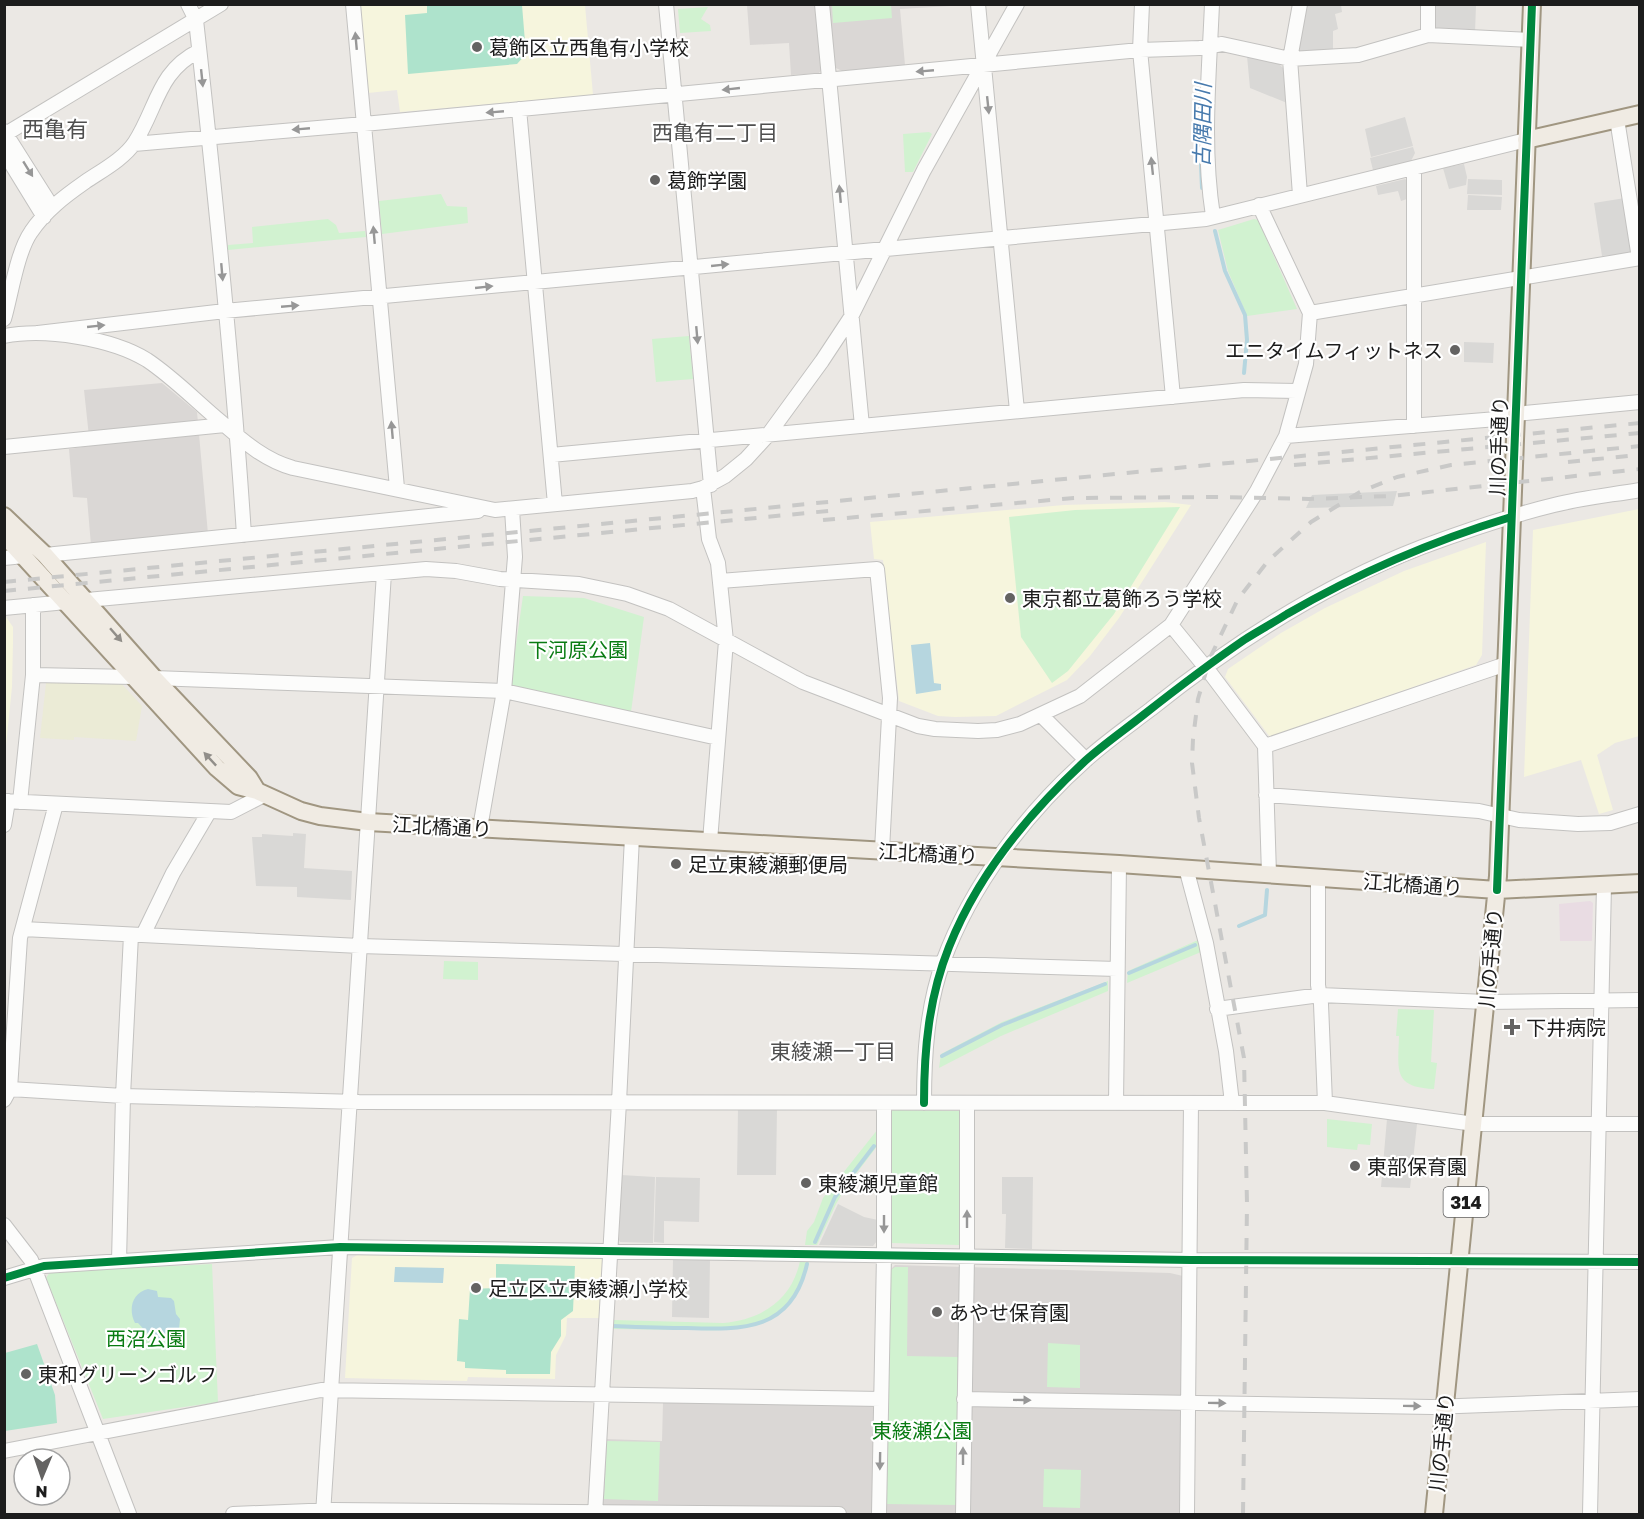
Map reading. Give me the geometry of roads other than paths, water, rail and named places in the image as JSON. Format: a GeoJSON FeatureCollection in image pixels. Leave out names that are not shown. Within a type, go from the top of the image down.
{"type":"FeatureCollection","features":[{"type":"Feature","properties":{"kind":"main road","name":"川の手通り"},"geometry":{"type":"LineString","coordinates":[[1434,1515],[1497,890],[1532,4]]}},
{"type":"Feature","properties":{"kind":"main road"},"geometry":{"type":"LineString","coordinates":[[1526,140],[1640,114]]}},
{"type":"Feature","properties":{"kind":"main road","name":"江北橋通り"},"geometry":{"type":"LineString","coordinates":[[4,516],[87,600],[154,678],[261,793]]}},
{"type":"Feature","properties":{"kind":"main road","name":"江北橋通り"},"geometry":{"type":"LineString","coordinates":[[4,535],[133,677],[218,768],[238,786],[320,816],[368,822],[1186,868],[1497,890],[1640,883]]}},
{"type":"Feature","properties":{"kind":"street"},"geometry":{"type":"LineString","coordinates":[[188,4],[196,20],[209,137],[244,535]]}},
{"type":"Feature","properties":{"kind":"street"},"geometry":{"type":"LineString","coordinates":[[48,212],[5,134],[221,4]]}},
{"type":"Feature","properties":{"kind":"street"},"geometry":{"type":"LineString","coordinates":[[353,4],[397,488]]}},
{"type":"Feature","properties":{"kind":"street"},"geometry":{"type":"LineString","coordinates":[[666,4],[707,440],[709,539],[718,563],[726,641],[710,841]]}},
{"type":"Feature","properties":{"kind":"street"},"geometry":{"type":"LineString","coordinates":[[822,4],[862,426]]}},
{"type":"Feature","properties":{"kind":"street"},"geometry":{"type":"LineString","coordinates":[[978,4],[1017,411]]}},
{"type":"Feature","properties":{"kind":"street"},"geometry":{"type":"LineString","coordinates":[[45,555],[512,509],[707,487],[746,459],[768,435],[851,317],[924,170],[1017,4]]}},
{"type":"Feature","properties":{"kind":"street"},"geometry":{"type":"LineString","coordinates":[[1142,4],[1140,50],[1173,397]]}},
{"type":"Feature","properties":{"kind":"street"},"geometry":{"type":"LineString","coordinates":[[1212,4],[1206,122],[1208,182],[1213,216]]}},
{"type":"Feature","properties":{"kind":"street"},"geometry":{"type":"LineString","coordinates":[[1300,4],[1290,59],[1300,195]]}},
{"type":"Feature","properties":{"kind":"street"},"geometry":{"type":"LineString","coordinates":[[1428,4],[1428,35]]}},
{"type":"Feature","properties":{"kind":"street"},"geometry":{"type":"LineString","coordinates":[[134,144],[1140,50],[1222,44],[1290,59],[1358,55],[1428,35],[1530,40]]}},
{"type":"Feature","properties":{"kind":"street"},"geometry":{"type":"LineString","coordinates":[[4,319],[7,301],[30,233],[57,202],[122,156],[134,144],[164,82],[184,58],[199,51]]}},
{"type":"Feature","properties":{"kind":"street"},"geometry":{"type":"LineString","coordinates":[[519,109],[555,504]]}},
{"type":"Feature","properties":{"kind":"street"},"geometry":{"type":"LineString","coordinates":[[1310,313],[1639,258],[1617,119]]}},
{"type":"Feature","properties":{"kind":"street"},"geometry":{"type":"LineString","coordinates":[[4,336],[225,311],[1158,224],[1213,216],[1526,140]]}},
{"type":"Feature","properties":{"kind":"street"},"geometry":{"type":"LineString","coordinates":[[4,152],[48,212]]}},
{"type":"Feature","properties":{"kind":"street"},"geometry":{"type":"LineString","coordinates":[[1414,168],[1414,426]]}},
{"type":"Feature","properties":{"kind":"street"},"geometry":{"type":"LineString","coordinates":[[87,600],[426,569],[513,580],[579,584],[627,594],[669,609],[803,682],[918,726],[935,729],[997,730],[1041,715],[1080,696],[1171,625],[1257,491],[1286,436],[1306,364],[1310,313],[1259,205]]}},
{"type":"Feature","properties":{"kind":"street"},"geometry":{"type":"LineString","coordinates":[[38,333],[92,341],[130,352],[162,371],[237,436],[261,454],[280,464],[495,510]]}},
{"type":"Feature","properties":{"kind":"street"},"geometry":{"type":"LineString","coordinates":[[551,455],[1244,390],[1297,391]]}},
{"type":"Feature","properties":{"kind":"street"},"geometry":{"type":"LineString","coordinates":[[1286,436],[1497,419],[1515,414],[1640,402]]}},
{"type":"Feature","properties":{"kind":"street"},"geometry":{"type":"LineString","coordinates":[[4,447],[225,426]]}},
{"type":"Feature","properties":{"kind":"street"},"geometry":{"type":"LineString","coordinates":[[924,1100],[928,1025],[942,964],[963,916],[1000,857],[1052,793],[1086,760],[1246,639],[1354,578],[1420,548],[1511,517],[1556,505],[1640,490]]}},
{"type":"Feature","properties":{"kind":"street"},"geometry":{"type":"LineString","coordinates":[[480,828],[504,691],[515,557],[512,509]]}},
{"type":"Feature","properties":{"kind":"street"},"geometry":{"type":"LineString","coordinates":[[4,558],[24,556]]}},
{"type":"Feature","properties":{"kind":"street"},"geometry":{"type":"LineString","coordinates":[[720,581],[877,568],[890,698],[882,850]]}},
{"type":"Feature","properties":{"kind":"street"},"geometry":{"type":"LineString","coordinates":[[323,1512],[384,573]]}},
{"type":"Feature","properties":{"kind":"street"},"geometry":{"type":"LineString","coordinates":[[4,608],[66,602]]}},
{"type":"Feature","properties":{"kind":"street"},"geometry":{"type":"LineString","coordinates":[[4,825],[11,802],[33,675],[33,605]]}},
{"type":"Feature","properties":{"kind":"street"},"geometry":{"type":"LineString","coordinates":[[1171,625],[1206,667],[1265,746],[1269,874]]}},
{"type":"Feature","properties":{"kind":"street"},"geometry":{"type":"LineString","coordinates":[[1265,746],[1506,664]]}},
{"type":"Feature","properties":{"kind":"street"},"geometry":{"type":"LineString","coordinates":[[33,675],[133,677]]}},
{"type":"Feature","properties":{"kind":"street"},"geometry":{"type":"LineString","coordinates":[[154,678],[504,691],[718,738]]}},
{"type":"Feature","properties":{"kind":"street"},"geometry":{"type":"LineString","coordinates":[[1041,715],[1086,760]]}},
{"type":"Feature","properties":{"kind":"street"},"geometry":{"type":"LineString","coordinates":[[11,802],[231,812],[261,793]]}},
{"type":"Feature","properties":{"kind":"street"},"geometry":{"type":"LineString","coordinates":[[1266,795],[1500,814],[1519,820],[1594,825],[1640,814]]}},
{"type":"Feature","properties":{"kind":"street"},"geometry":{"type":"LineString","coordinates":[[56,804],[19,951],[7,1095],[350,1102],[884,1103],[924,1100],[967,1104],[1325,1103],[1474,1124],[1640,1124]]}},
{"type":"Feature","properties":{"kind":"street"},"geometry":{"type":"LineString","coordinates":[[119,1261],[123,1096],[137,935],[208,812]]}},
{"type":"Feature","properties":{"kind":"street"},"geometry":{"type":"LineString","coordinates":[[595,1513],[632,837]]}},
{"type":"Feature","properties":{"kind":"street"},"geometry":{"type":"LineString","coordinates":[[1116,1104],[1119,864]]}},
{"type":"Feature","properties":{"kind":"street"},"geometry":{"type":"LineString","coordinates":[[1186,868],[1206,943],[1226,1051],[1232,1103]]}},
{"type":"Feature","properties":{"kind":"street"},"geometry":{"type":"LineString","coordinates":[[1317,877],[1325,1103]]}},
{"type":"Feature","properties":{"kind":"street"},"geometry":{"type":"LineString","coordinates":[[1590,1515],[1604,885]]}},
{"type":"Feature","properties":{"kind":"street"},"geometry":{"type":"LineString","coordinates":[[23,929],[360,946],[1116,969]]}},
{"type":"Feature","properties":{"kind":"street"},"geometry":{"type":"LineString","coordinates":[[4,950],[19,951]]}},
{"type":"Feature","properties":{"kind":"street"},"geometry":{"type":"LineString","coordinates":[[1217,1009],[1320,995],[1486,1002],[1640,1000]]}},
{"type":"Feature","properties":{"kind":"street"},"geometry":{"type":"LineString","coordinates":[[879,1515],[884,1255],[884,1103]]}},
{"type":"Feature","properties":{"kind":"street"},"geometry":{"type":"LineString","coordinates":[[1187,1515],[1191,1103]]}},
{"type":"Feature","properties":{"kind":"street"},"geometry":{"type":"LineString","coordinates":[[963,1515],[967,1104]]}},
{"type":"Feature","properties":{"kind":"street"},"geometry":{"type":"LineString","coordinates":[[4,1225],[31,1260],[129,1515]]}},
{"type":"Feature","properties":{"kind":"street"},"geometry":{"type":"LineString","coordinates":[[4,1278],[34,1268],[340,1247],[1191,1260],[1640,1262]]}},
{"type":"Feature","properties":{"kind":"street"},"geometry":{"type":"LineString","coordinates":[[4,1451],[321,1390],[881,1399]]}},
{"type":"Feature","properties":{"kind":"street"},"geometry":{"type":"LineString","coordinates":[[964,1399],[1445,1406],[1640,1399]]}},
{"type":"Feature","properties":{"kind":"street"},"geometry":{"type":"LineString","coordinates":[[233,1515],[323,1512],[839,1515]]}},
{"type":"Feature","properties":{"kind":"water"},"geometry":{"type":"Polygon","coordinates":[[[930,643],[934,683],[941,684],[941,690],[916,694],[911,645],[930,643]]]}},
{"type":"Feature","properties":{"kind":"water"},"geometry":{"type":"Polygon","coordinates":[[[395,1267],[444,1268],[443,1283],[394,1282],[395,1267]]]}},
{"type":"Feature","properties":{"kind":"water"},"geometry":{"type":"Polygon","coordinates":[[[148,1289],[157,1291],[158,1297],[171,1298],[174,1301],[176,1314],[180,1319],[178,1340],[175,1342],[152,1338],[138,1323],[135,1323],[132,1312],[133,1302],[138,1294],[148,1289]]]}},
{"type":"Feature","properties":{"kind":"waterway","name":"古隅田川"},"geometry":{"type":"LineString","coordinates":[[1201,164],[1202,188]]}},
{"type":"Feature","properties":{"kind":"waterway","name":"古隅田川"},"geometry":{"type":"LineString","coordinates":[[1215,231],[1225,271],[1245,315],[1247,340],[1244,373]]}},
{"type":"Feature","properties":{"kind":"waterway"},"geometry":{"type":"LineString","coordinates":[[1239,926],[1265,915],[1267,890]]}},
{"type":"Feature","properties":{"kind":"waterway"},"geometry":{"type":"LineString","coordinates":[[1129,973],[1195,945]]}},
{"type":"Feature","properties":{"kind":"waterway"},"geometry":{"type":"LineString","coordinates":[[942,1056],[1002,1025],[1105,984]]}},
{"type":"Feature","properties":{"kind":"waterway"},"geometry":{"type":"LineString","coordinates":[[815,1242],[835,1197],[874,1146]]}},
{"type":"Feature","properties":{"kind":"waterway"},"geometry":{"type":"LineString","coordinates":[[613,1326],[708,1329],[746,1326],[762,1322],[777,1314],[790,1303],[800,1286],[807,1264]]}},
{"type":"Feature","properties":{"kind":"railway"},"geometry":{"type":"LineString","coordinates":[[4,582],[1640,423]]}},
{"type":"Feature","properties":{"kind":"railway"},"geometry":{"type":"LineString","coordinates":[[1294,465],[1640,433]]}},
{"type":"Feature","properties":{"kind":"railway"},"geometry":{"type":"LineString","coordinates":[[1243,1514],[1247,1204],[1244,1058],[1199,818],[1192,763],[1198,699],[1210,658],[1238,599],[1268,561],[1311,522],[1360,492],[1397,477],[1451,465],[1640,446]]}},
{"type":"Feature","properties":{"kind":"railway"},"geometry":{"type":"LineString","coordinates":[[1568,462],[1637,455]]}},
{"type":"Feature","properties":{"kind":"railway"},"geometry":{"type":"LineString","coordinates":[[823,520],[1074,498],[1309,499],[1391,496],[1640,469]]}},
{"type":"Feature","properties":{"kind":"railway"},"geometry":{"type":"LineString","coordinates":[[4,591],[838,510]]}},
{"type":"Feature","properties":{"kind":"place","name":"葛飾区立西亀有小学校"},"geometry":{"type":"Point","coordinates":[477,47]}},
{"type":"Feature","properties":{"kind":"place","name":"葛飾学園"},"geometry":{"type":"Point","coordinates":[655,180]}},
{"type":"Feature","properties":{"kind":"place","name":"エニタイムフィットネス"},"geometry":{"type":"Point","coordinates":[1455,350]}},
{"type":"Feature","properties":{"kind":"place","name":"東京都立葛飾ろう学校"},"geometry":{"type":"Point","coordinates":[1010,598]}},
{"type":"Feature","properties":{"kind":"place","name":"足立東綾瀬郵便局"},"geometry":{"type":"Point","coordinates":[676,864]}},
{"type":"Feature","properties":{"kind":"place","name":"下井病院"},"geometry":{"type":"Point","coordinates":[1512,1027]}},
{"type":"Feature","properties":{"kind":"place","name":"東部保育園"},"geometry":{"type":"Point","coordinates":[1355,1166]}},
{"type":"Feature","properties":{"kind":"place","name":"東綾瀬児童館"},"geometry":{"type":"Point","coordinates":[806,1183]}},
{"type":"Feature","properties":{"kind":"place","name":"足立区立東綾瀬小学校"},"geometry":{"type":"Point","coordinates":[476,1288]}},
{"type":"Feature","properties":{"kind":"place","name":"あやせ保育園"},"geometry":{"type":"Point","coordinates":[937,1312]}},
{"type":"Feature","properties":{"kind":"place","name":"東和グリーンゴルフ"},"geometry":{"type":"Point","coordinates":[26,1374]}},
{"type":"Feature","properties":{"kind":"district","name":"西亀有"},"geometry":{"type":"Point","coordinates":[55,128]}},
{"type":"Feature","properties":{"kind":"district","name":"西亀有二丁目"},"geometry":{"type":"Point","coordinates":[715,132]}},
{"type":"Feature","properties":{"kind":"district","name":"東綾瀬一丁目"},"geometry":{"type":"Point","coordinates":[833,1051]}},
{"type":"Feature","properties":{"kind":"park label","name":"下河原公園"},"geometry":{"type":"Point","coordinates":[578,649]}},
{"type":"Feature","properties":{"kind":"park label","name":"西沼公園"},"geometry":{"type":"Point","coordinates":[146,1338]}},
{"type":"Feature","properties":{"kind":"park label","name":"東綾瀬公園"},"geometry":{"type":"Point","coordinates":[922,1430]}}]}
